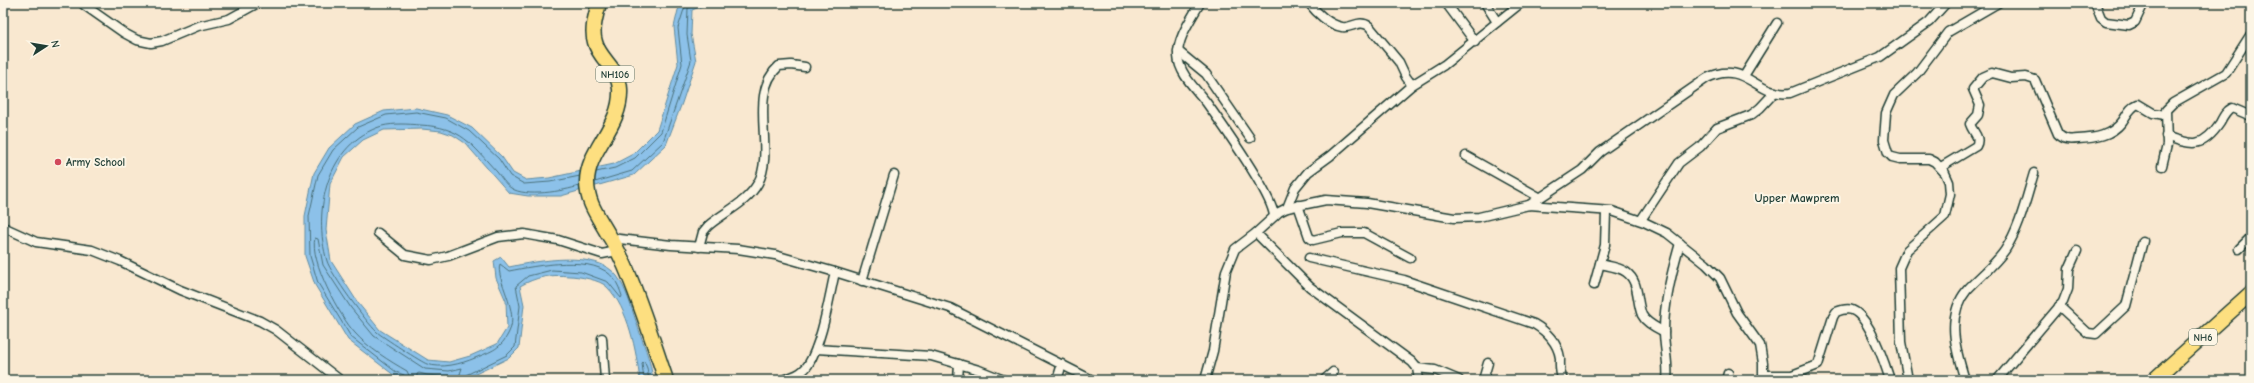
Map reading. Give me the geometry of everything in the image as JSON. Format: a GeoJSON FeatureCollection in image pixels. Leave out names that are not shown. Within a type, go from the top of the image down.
{"type":"FeatureCollection","features":[{"type":"Feature","properties":{"kind":"highway","name":"NH106"},"geometry":{"type":"LineString","coordinates":[[599,3],[594,33],[595,42],[616,75],[620,92],[618,110],[590,166],[587,180],[587,194],[592,209],[612,241],[636,294],[666,380]]}},
{"type":"Feature","properties":{"kind":"highway","name":"NH6"},"geometry":{"type":"LineString","coordinates":[[2154,380],[2251,293]]}},
{"type":"Feature","properties":{"kind":"street"},"geometry":{"type":"LineString","coordinates":[[84,5],[124,33],[137,40],[151,43],[162,41],[198,26],[229,19],[258,3]]}},
{"type":"Feature","properties":{"kind":"street"},"geometry":{"type":"LineString","coordinates":[[1200,3],[1180,43],[1178,51],[1179,63],[1185,76],[1223,127],[1267,195],[1274,216]]}},
{"type":"Feature","properties":{"kind":"street"},"geometry":{"type":"LineString","coordinates":[[1309,3],[1324,18],[1337,26],[1343,28],[1362,24],[1369,26],[1399,62],[1406,77],[1412,85]]}},
{"type":"Feature","properties":{"kind":"street"},"geometry":{"type":"LineString","coordinates":[[1446,3],[1475,42]]}},
{"type":"Feature","properties":{"kind":"street"},"geometry":{"type":"LineString","coordinates":[[1485,3],[1497,22]]}},
{"type":"Feature","properties":{"kind":"street"},"geometry":{"type":"LineString","coordinates":[[1287,208],[1295,188],[1308,172],[1330,156],[1412,85],[1444,65],[1475,42],[1521,3]]}},
{"type":"Feature","properties":{"kind":"street"},"geometry":{"type":"LineString","coordinates":[[1529,205],[1582,170],[1606,148],[1707,78],[1716,74],[1730,72],[1744,76],[1775,92],[1790,93],[1880,57],[1929,22],[1946,3]]}},
{"type":"Feature","properties":{"kind":"street"},"geometry":{"type":"LineString","coordinates":[[1908,380],[1901,342],[1898,268],[1907,250],[1941,220],[1947,210],[1950,194],[1949,182],[1941,167],[1929,159],[1900,159],[1892,157],[1888,153],[1884,140],[1886,113],[1890,103],[1925,63],[1948,32],[1998,3]]}},
{"type":"Feature","properties":{"kind":"street"},"geometry":{"type":"LineString","coordinates":[[2096,3],[2101,18],[2106,22],[2129,25],[2135,22],[2144,3]]}},
{"type":"Feature","properties":{"kind":"street"},"geometry":{"type":"LineString","coordinates":[[1744,76],[1777,23]]}},
{"type":"Feature","properties":{"kind":"street"},"geometry":{"type":"LineString","coordinates":[[2162,166],[2167,145],[2166,110],[2173,103],[2226,73],[2233,65],[2241,47],[2251,34]]}},
{"type":"Feature","properties":{"kind":"street"},"geometry":{"type":"LineString","coordinates":[[1178,51],[1206,74],[1250,138]]}},
{"type":"Feature","properties":{"kind":"street"},"geometry":{"type":"LineString","coordinates":[[699,246],[703,232],[708,226],[750,194],[759,182],[763,156],[764,98],[769,78],[779,66],[791,65],[804,67]]}},
{"type":"Feature","properties":{"kind":"street"},"geometry":{"type":"LineString","coordinates":[[1941,167],[1976,146],[1979,138],[1970,124],[1978,115],[1980,105],[1973,89],[1983,77],[1992,73],[2011,78],[2026,77],[2035,80],[2058,134],[2065,139],[2099,137],[2107,134],[2118,127],[2134,105],[2138,104],[2153,113],[2165,115]]}},
{"type":"Feature","properties":{"kind":"street"},"geometry":{"type":"LineString","coordinates":[[1641,220],[1679,163],[1700,147],[1717,128],[1751,115],[1775,92]]}},
{"type":"Feature","properties":{"kind":"street"},"geometry":{"type":"LineString","coordinates":[[2166,136],[2188,144],[2201,142],[2211,136],[2232,108],[2251,116]]}},
{"type":"Feature","properties":{"kind":"street"},"geometry":{"type":"LineString","coordinates":[[1466,156],[1539,197]]}},
{"type":"Feature","properties":{"kind":"street"},"geometry":{"type":"LineString","coordinates":[[1965,380],[1954,338],[1955,322],[1961,298],[1996,262],[2006,248],[2018,223],[2034,173]]}},
{"type":"Feature","properties":{"kind":"street"},"geometry":{"type":"LineString","coordinates":[[862,280],[894,175]]}},
{"type":"Feature","properties":{"kind":"street"},"geometry":{"type":"LineString","coordinates":[[1205,380],[1213,351],[1226,271],[1235,249],[1256,233],[1274,216],[1287,208],[1326,200],[1367,203],[1445,218],[1479,217],[1529,205],[1606,212],[1612,211],[1641,220],[1667,233],[1720,278],[1737,313],[1760,346],[1764,363],[1763,375],[1792,376],[1818,364],[1833,317],[1836,312],[1843,309],[1851,310],[1858,314],[1875,340],[1890,380]]}},
{"type":"Feature","properties":{"kind":"street"},"geometry":{"type":"LineString","coordinates":[[1298,206],[1309,237],[1313,240],[1342,233],[1364,233],[1410,258]]}},
{"type":"Feature","properties":{"kind":"street"},"geometry":{"type":"LineString","coordinates":[[1594,285],[1607,234],[1606,212]]}},
{"type":"Feature","properties":{"kind":"street"},"geometry":{"type":"LineString","coordinates":[[3,227],[36,242],[92,250],[120,261],[180,290],[260,321],[276,330],[340,380]]}},
{"type":"Feature","properties":{"kind":"street"},"geometry":{"type":"LineString","coordinates":[[378,233],[405,255],[414,258],[431,260],[448,256],[492,238],[524,234],[558,240],[602,254],[612,241],[738,249],[775,255],[862,280],[950,308],[1092,380]]}},
{"type":"Feature","properties":{"kind":"street"},"geometry":{"type":"LineString","coordinates":[[1256,233],[1310,287],[1412,362],[1417,368],[1419,380]]}},
{"type":"Feature","properties":{"kind":"street"},"geometry":{"type":"LineString","coordinates":[[2239,249],[2251,236]]}},
{"type":"Feature","properties":{"kind":"street"},"geometry":{"type":"LineString","coordinates":[[2059,306],[2088,333],[2096,334],[2126,306],[2143,241]]}},
{"type":"Feature","properties":{"kind":"street"},"geometry":{"type":"LineString","coordinates":[[1667,380],[1668,367],[1664,332],[1671,276],[1680,243]]}},
{"type":"Feature","properties":{"kind":"street"},"geometry":{"type":"LineString","coordinates":[[1997,380],[2068,295],[2068,269],[2077,251]]}},
{"type":"Feature","properties":{"kind":"street"},"geometry":{"type":"LineString","coordinates":[[1309,258],[1404,280],[1534,324],[1544,329],[1557,348],[1560,374],[1563,380]]}},
{"type":"Feature","properties":{"kind":"street"},"geometry":{"type":"LineString","coordinates":[[1600,264],[1620,269],[1630,276],[1634,282],[1642,315],[1649,323],[1664,332]]}},
{"type":"Feature","properties":{"kind":"street"},"geometry":{"type":"LineString","coordinates":[[782,380],[797,375],[803,370],[816,349],[835,272]]}},
{"type":"Feature","properties":{"kind":"street"},"geometry":{"type":"LineString","coordinates":[[602,338],[605,380]]}},
{"type":"Feature","properties":{"kind":"street"},"geometry":{"type":"LineString","coordinates":[[816,349],[931,356],[1004,380]]}},
{"type":"Feature","properties":{"kind":"street"},"geometry":{"type":"LineString","coordinates":[[1483,380],[1488,363]]}},
{"type":"Feature","properties":{"kind":"street"},"geometry":{"type":"LineString","coordinates":[[958,380],[959,364]]}},
{"type":"Feature","properties":{"kind":"street"},"geometry":{"type":"LineString","coordinates":[[1057,380],[1062,364]]}},
{"type":"Feature","properties":{"kind":"street"},"geometry":{"type":"LineString","coordinates":[[1417,368],[1435,370],[1459,380]]}},
{"type":"Feature","properties":{"kind":"street"},"geometry":{"type":"LineString","coordinates":[[1324,380],[1333,372]]}},
{"type":"Feature","properties":{"kind":"water"},"geometry":{"type":"Polygon","coordinates":[[[683,3],[710,3],[692,10],[691,34],[696,61],[666,145],[634,175],[561,196],[528,196],[509,193],[465,143],[453,135],[441,131],[422,129],[384,130],[363,140],[344,157],[330,184],[326,230],[331,261],[358,303],[380,330],[428,360],[449,362],[470,356],[497,344],[507,328],[506,301],[496,278],[494,261],[501,257],[509,267],[535,262],[566,259],[596,262],[608,268],[617,276],[626,292],[648,358],[653,380],[640,380],[634,344],[626,318],[615,296],[600,282],[578,277],[556,275],[532,280],[520,286],[524,305],[519,348],[509,358],[463,380],[408,380],[395,376],[348,340],[315,285],[305,256],[305,216],[314,173],[329,148],[355,124],[384,111],[416,108],[447,115],[472,128],[502,157],[513,173],[526,180],[549,178],[614,164],[633,154],[657,130],[678,64],[674,27],[678,10],[683,3]]]}},
{"type":"Feature","properties":{"kind":"place","name":"Army School"},"geometry":{"type":"Point","coordinates":[58,162]}},
{"type":"Feature","properties":{"kind":"district","name":"Upper Mawprem"},"geometry":{"type":"Point","coordinates":[1797,198]}}]}
